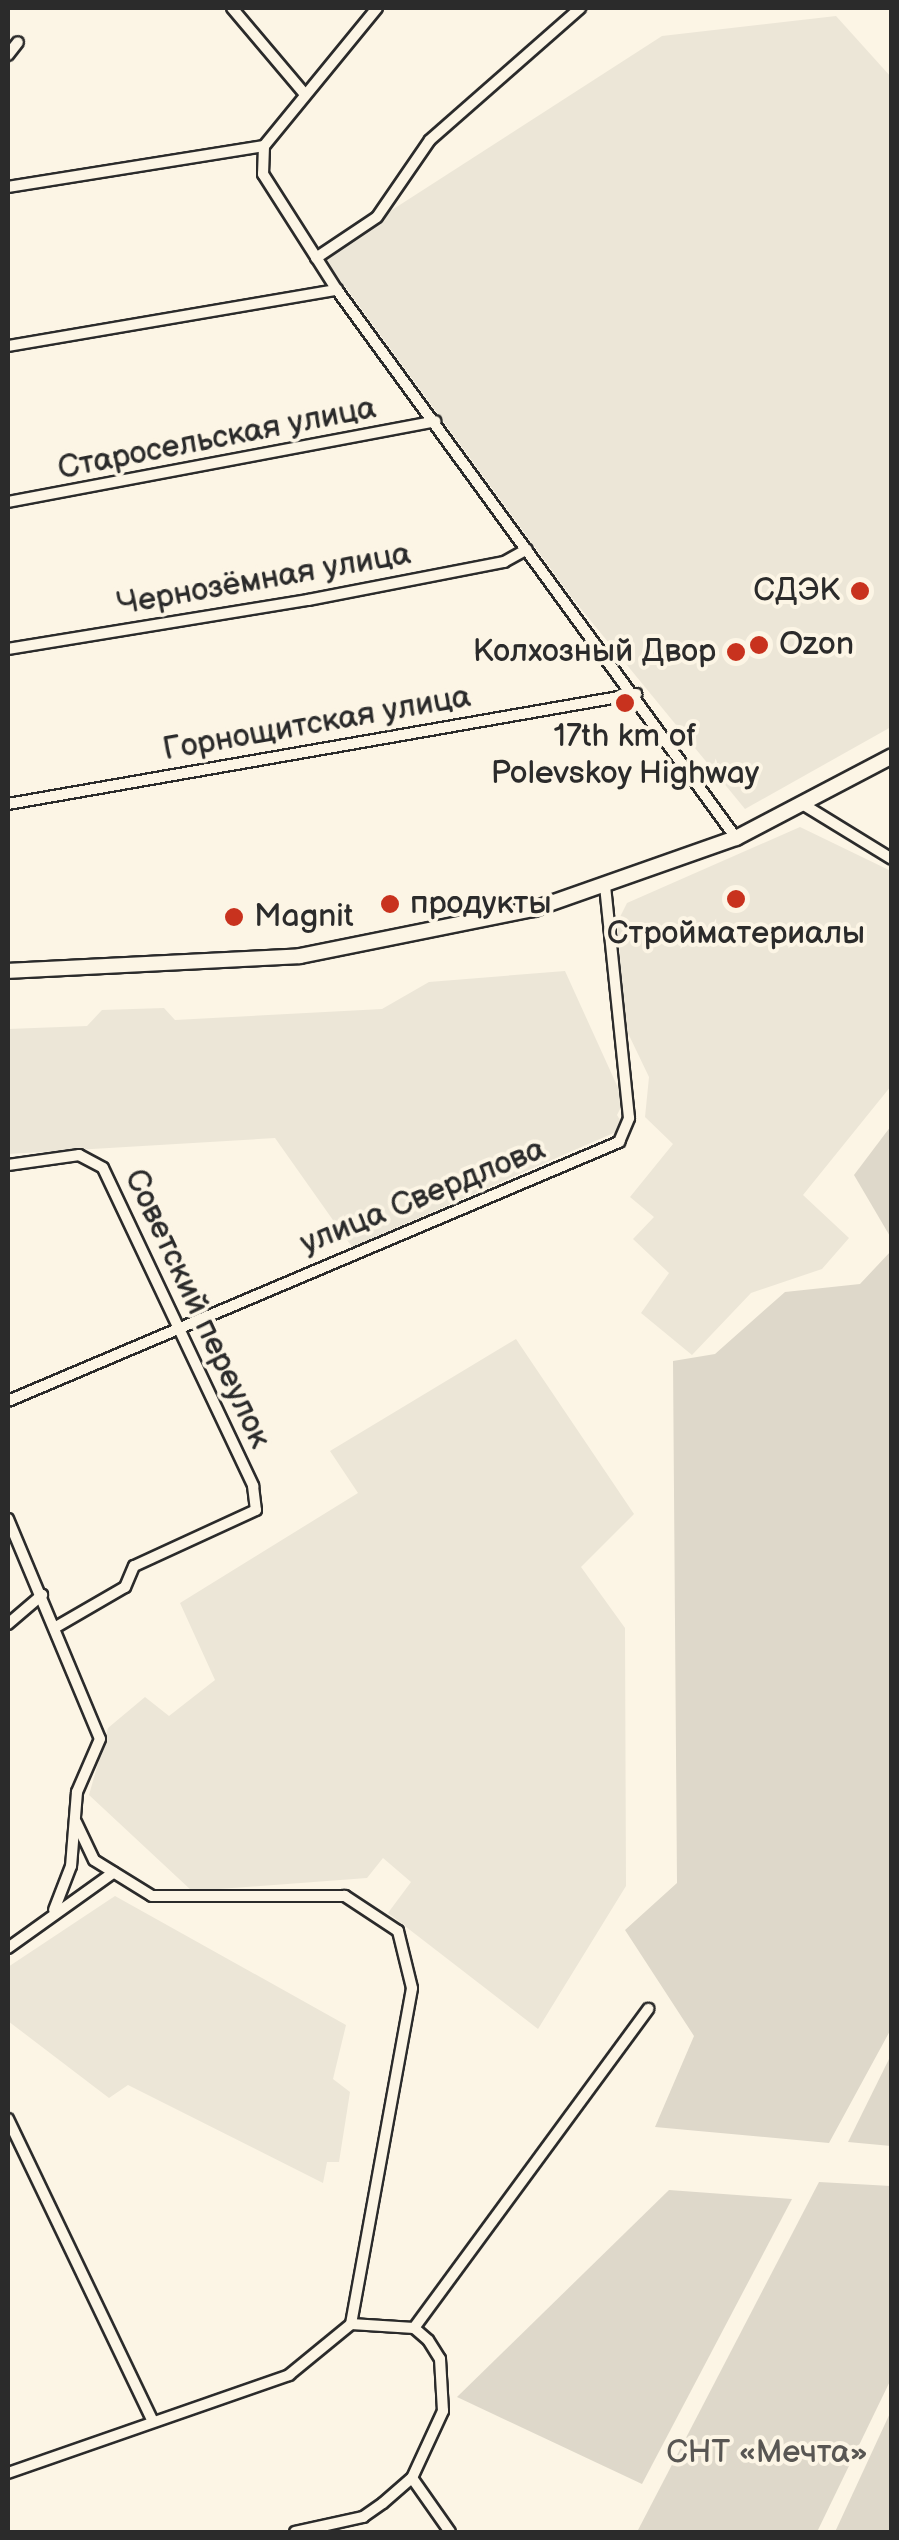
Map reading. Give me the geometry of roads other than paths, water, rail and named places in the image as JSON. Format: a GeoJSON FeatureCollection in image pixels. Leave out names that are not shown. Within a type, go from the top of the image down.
{"type":"FeatureCollection","features":[{"type":"Feature","properties":{"kind":"main road"},"geometry":{"type":"LineString","coordinates":[[8,971],[366,948],[605,886],[736,838],[892,756]]}},
{"type":"Feature","properties":{"kind":"street"},"geometry":{"type":"LineString","coordinates":[[232,8],[302,92]]}},
{"type":"Feature","properties":{"kind":"street"},"geometry":{"type":"LineString","coordinates":[[377,8],[302,92],[264,146],[264,174],[337,290],[636,694],[736,838]]}},
{"type":"Feature","properties":{"kind":"street"},"geometry":{"type":"LineString","coordinates":[[316,258],[377,217],[430,140],[580,8]]}},
{"type":"Feature","properties":{"kind":"street"},"geometry":{"type":"LineString","coordinates":[[8,54],[18,42]]}},
{"type":"Feature","properties":{"kind":"street"},"geometry":{"type":"LineString","coordinates":[[8,187],[264,146]]}},
{"type":"Feature","properties":{"kind":"street"},"geometry":{"type":"LineString","coordinates":[[8,346],[337,290]]}},
{"type":"Feature","properties":{"kind":"street","name":"Старосельская улица"},"geometry":{"type":"LineString","coordinates":[[8,502],[434,422]]}},
{"type":"Feature","properties":{"kind":"street","name":"Чернозёмная улица"},"geometry":{"type":"LineString","coordinates":[[8,649],[344,593],[504,562],[526,549]]}},
{"type":"Feature","properties":{"kind":"street","name":"Горнощитская улица"},"geometry":{"type":"LineString","coordinates":[[8,804],[636,694]]}},
{"type":"Feature","properties":{"kind":"street"},"geometry":{"type":"LineString","coordinates":[[804,804],[892,859]]}},
{"type":"Feature","properties":{"kind":"street","name":"улица Свердлова"},"geometry":{"type":"LineString","coordinates":[[8,1401],[177,1324],[624,1138],[605,886]]}},
{"type":"Feature","properties":{"kind":"street","name":"Советский переулок"},"geometry":{"type":"LineString","coordinates":[[8,1164],[80,1155],[103,1168],[177,1324],[256,1510],[134,1566],[124,1586],[56,1627]]}},
{"type":"Feature","properties":{"kind":"street"},"geometry":{"type":"LineString","coordinates":[[8,1520],[100,1739],[77,1792],[76,1822],[54,1910]]}},
{"type":"Feature","properties":{"kind":"street"},"geometry":{"type":"LineString","coordinates":[[8,1624],[42,1595]]}},
{"type":"Feature","properties":{"kind":"street"},"geometry":{"type":"LineString","coordinates":[[8,2473],[288,2375],[351,2324],[412,1988],[398,1932],[345,1896],[152,1896],[94,1860],[76,1822]]}},
{"type":"Feature","properties":{"kind":"street"},"geometry":{"type":"LineString","coordinates":[[8,1948],[54,1910],[114,1872]]}},
{"type":"Feature","properties":{"kind":"street"},"geometry":{"type":"LineString","coordinates":[[414,2328],[648,2009]]}},
{"type":"Feature","properties":{"kind":"street"},"geometry":{"type":"LineString","coordinates":[[8,2119],[152,2420]]}},
{"type":"Feature","properties":{"kind":"street"},"geometry":{"type":"LineString","coordinates":[[294,2532],[362,2517],[412,2478],[443,2412],[440,2359],[414,2328],[351,2324]]}},
{"type":"Feature","properties":{"kind":"street"},"geometry":{"type":"LineString","coordinates":[[412,2478],[444,2514],[450,2532]]}},
{"type":"Feature","properties":{"kind":"place","name":"СДЭК"},"geometry":{"type":"Point","coordinates":[860,591]}},
{"type":"Feature","properties":{"kind":"place","name":"Ozon"},"geometry":{"type":"Point","coordinates":[759,645]}},
{"type":"Feature","properties":{"kind":"place","name":"Колхозный Двор"},"geometry":{"type":"Point","coordinates":[736,652]}},
{"type":"Feature","properties":{"kind":"place","name":"17th km of Polevskoy Highway"},"geometry":{"type":"Point","coordinates":[625,703]}},
{"type":"Feature","properties":{"kind":"place","name":"Стройматериалы"},"geometry":{"type":"Point","coordinates":[736,899]}},
{"type":"Feature","properties":{"kind":"place","name":"продукты"},"geometry":{"type":"Point","coordinates":[390,904]}},
{"type":"Feature","properties":{"kind":"place","name":"Magnit"},"geometry":{"type":"Point","coordinates":[234,917]}},
{"type":"Feature","properties":{"kind":"park label","name":"СНТ «Мечта»"},"geometry":{"type":"Point","coordinates":[767,2453]}}]}
